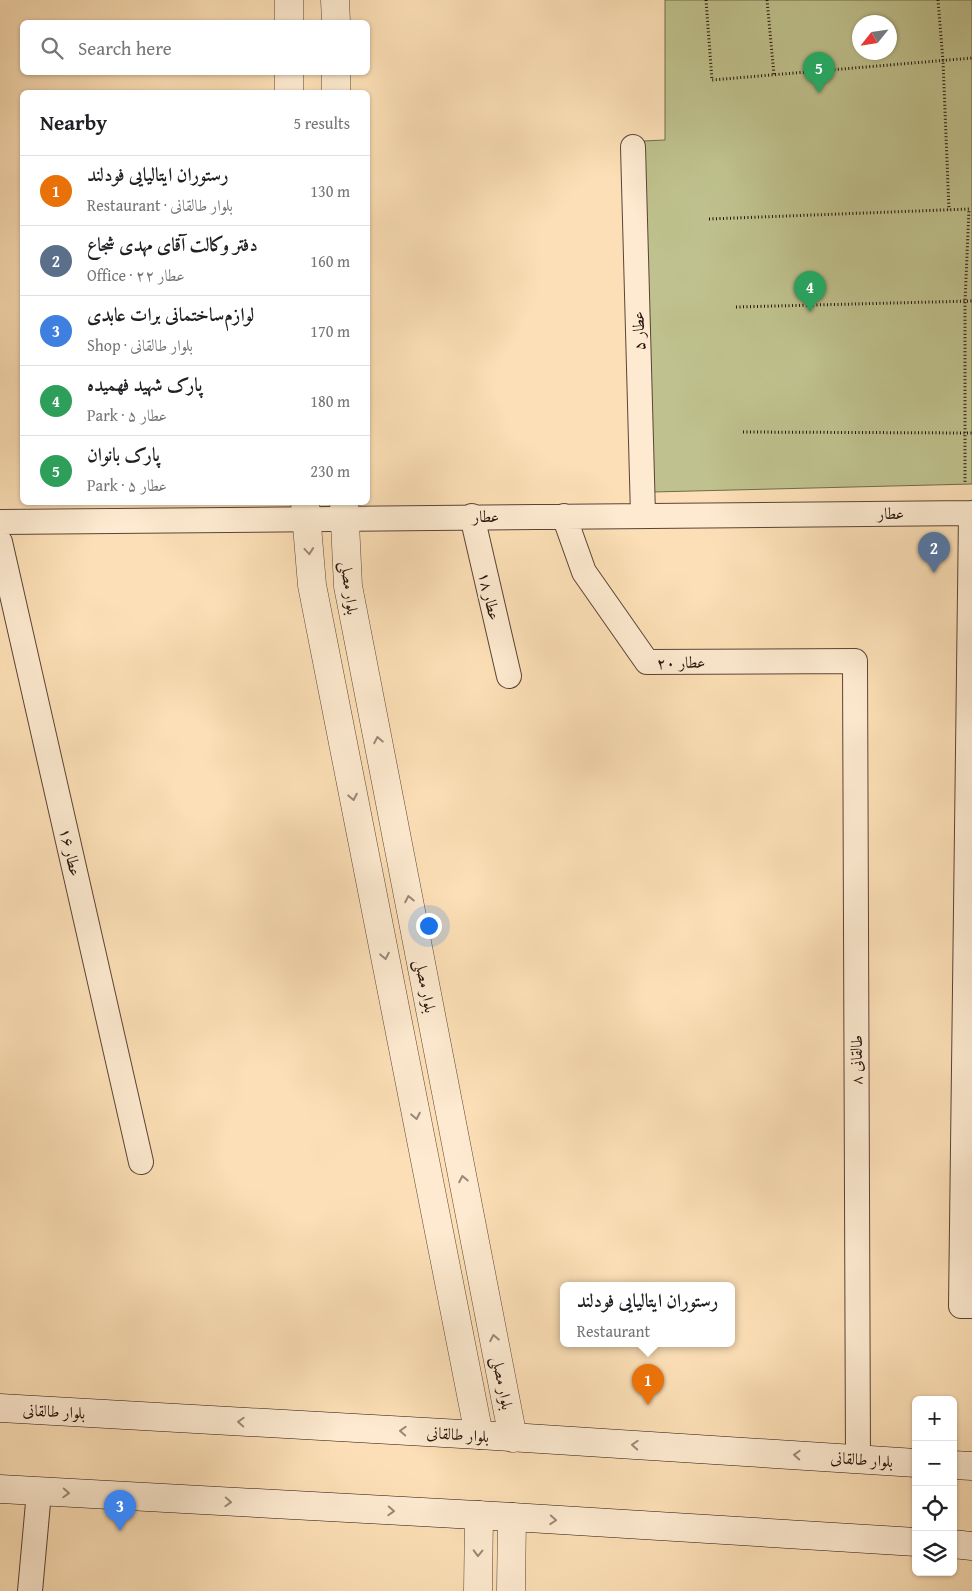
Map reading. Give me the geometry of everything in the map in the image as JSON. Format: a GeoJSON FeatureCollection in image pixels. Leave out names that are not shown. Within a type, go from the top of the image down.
{"type":"FeatureCollection","features":[{"type":"Feature","properties":{"kind":"street"},"geometry":{"type":"LineString","coordinates":[[289,0],[289,20]]}},
{"type":"Feature","properties":{"kind":"street"},"geometry":{"type":"LineString","coordinates":[[335,0],[336,20]]}},
{"type":"Feature","properties":{"kind":"street"},"geometry":{"type":"LineString","coordinates":[[288,90],[289,75]]}},
{"type":"Feature","properties":{"kind":"street"},"geometry":{"type":"LineString","coordinates":[[336,75],[336,90]]}},
{"type":"Feature","properties":{"kind":"street","name":"عطار ۵"},"geometry":{"type":"LineString","coordinates":[[633,147],[643,515]]}},
{"type":"Feature","properties":{"kind":"street","name":"عطار"},"geometry":{"type":"LineString","coordinates":[[0,522],[305,510],[472,516],[972,513]]}},
{"type":"Feature","properties":{"kind":"street","name":"بلوار مصلی"},"geometry":{"type":"LineString","coordinates":[[305,510],[312,585],[479,1435]]}},
{"type":"Feature","properties":{"kind":"street","name":"بلوار مصلی"},"geometry":{"type":"LineString","coordinates":[[344,510],[348,586],[513,1438]]}},
{"type":"Feature","properties":{"kind":"street"},"geometry":{"type":"LineString","coordinates":[[966,1306],[972,513]]}},
{"type":"Feature","properties":{"kind":"street","name":"عطار ۱۸"},"geometry":{"type":"LineString","coordinates":[[472,516],[509,676]]}},
{"type":"Feature","properties":{"kind":"street","name":"عطار ۲۰"},"geometry":{"type":"LineString","coordinates":[[564,516],[584,572],[647,662],[855,661]]}},
{"type":"Feature","properties":{"kind":"street","name":"عطار ۱۶"},"geometry":{"type":"LineString","coordinates":[[0,542],[141,1162]]}},
{"type":"Feature","properties":{"kind":"street","name":"طالقانی ۸"},"geometry":{"type":"LineString","coordinates":[[855,661],[858,1459]]}},
{"type":"Feature","properties":{"kind":"street","name":"بلوار طالقانی"},"geometry":{"type":"LineString","coordinates":[[0,1408],[912,1462]]}},
{"type":"Feature","properties":{"kind":"street"},"geometry":{"type":"LineString","coordinates":[[957,1465],[972,1466]]}},
{"type":"Feature","properties":{"kind":"street"},"geometry":{"type":"LineString","coordinates":[[0,1488],[39,1492],[479,1515],[912,1542]]}},
{"type":"Feature","properties":{"kind":"street"},"geometry":{"type":"LineString","coordinates":[[30,1591],[39,1492]]}},
{"type":"Feature","properties":{"kind":"street"},"geometry":{"type":"LineString","coordinates":[[478,1591],[479,1515]]}},
{"type":"Feature","properties":{"kind":"street"},"geometry":{"type":"LineString","coordinates":[[511,1591],[512,1517]]}},
{"type":"Feature","properties":{"kind":"street"},"geometry":{"type":"LineString","coordinates":[[957,1544],[972,1546]]}},
{"type":"Feature","properties":{"kind":"path"},"geometry":{"type":"LineString","coordinates":[[706,0],[712,80],[972,58]]}},
{"type":"Feature","properties":{"kind":"path"},"geometry":{"type":"LineString","coordinates":[[767,0],[774,75]]}},
{"type":"Feature","properties":{"kind":"path"},"geometry":{"type":"LineString","coordinates":[[938,0],[944,61],[950,210]]}},
{"type":"Feature","properties":{"kind":"path"},"geometry":{"type":"LineString","coordinates":[[709,219],[970,209],[965,302],[965,484]]}},
{"type":"Feature","properties":{"kind":"path"},"geometry":{"type":"LineString","coordinates":[[736,306],[972,302]]}},
{"type":"Feature","properties":{"kind":"path"},"geometry":{"type":"LineString","coordinates":[[744,432],[972,433]]}},
{"type":"Feature","properties":{"kind":"green space"},"geometry":{"type":"Polygon","coordinates":[[[665,0],[972,0],[972,484],[653,492],[643,141],[665,140],[665,0]]]}},
{"type":"Feature","properties":{"kind":"place","name":"پارک بانوان"},"geometry":{"type":"Point","coordinates":[819,93]}},
{"type":"Feature","properties":{"kind":"place","name":"پارک شهید فهمیده"},"geometry":{"type":"Point","coordinates":[810,312]}},
{"type":"Feature","properties":{"kind":"place","name":"دفتر وکالت آقای مهدی شجاع"},"geometry":{"type":"Point","coordinates":[934,573]}},
{"type":"Feature","properties":{"kind":"place","name":"رستوران ایتالیایی فودلند"},"geometry":{"type":"Point","coordinates":[648,1405]}},
{"type":"Feature","properties":{"kind":"place","name":"لوازم‌ساختمانی برات عابدی"},"geometry":{"type":"Point","coordinates":[120,1531]}}]}
